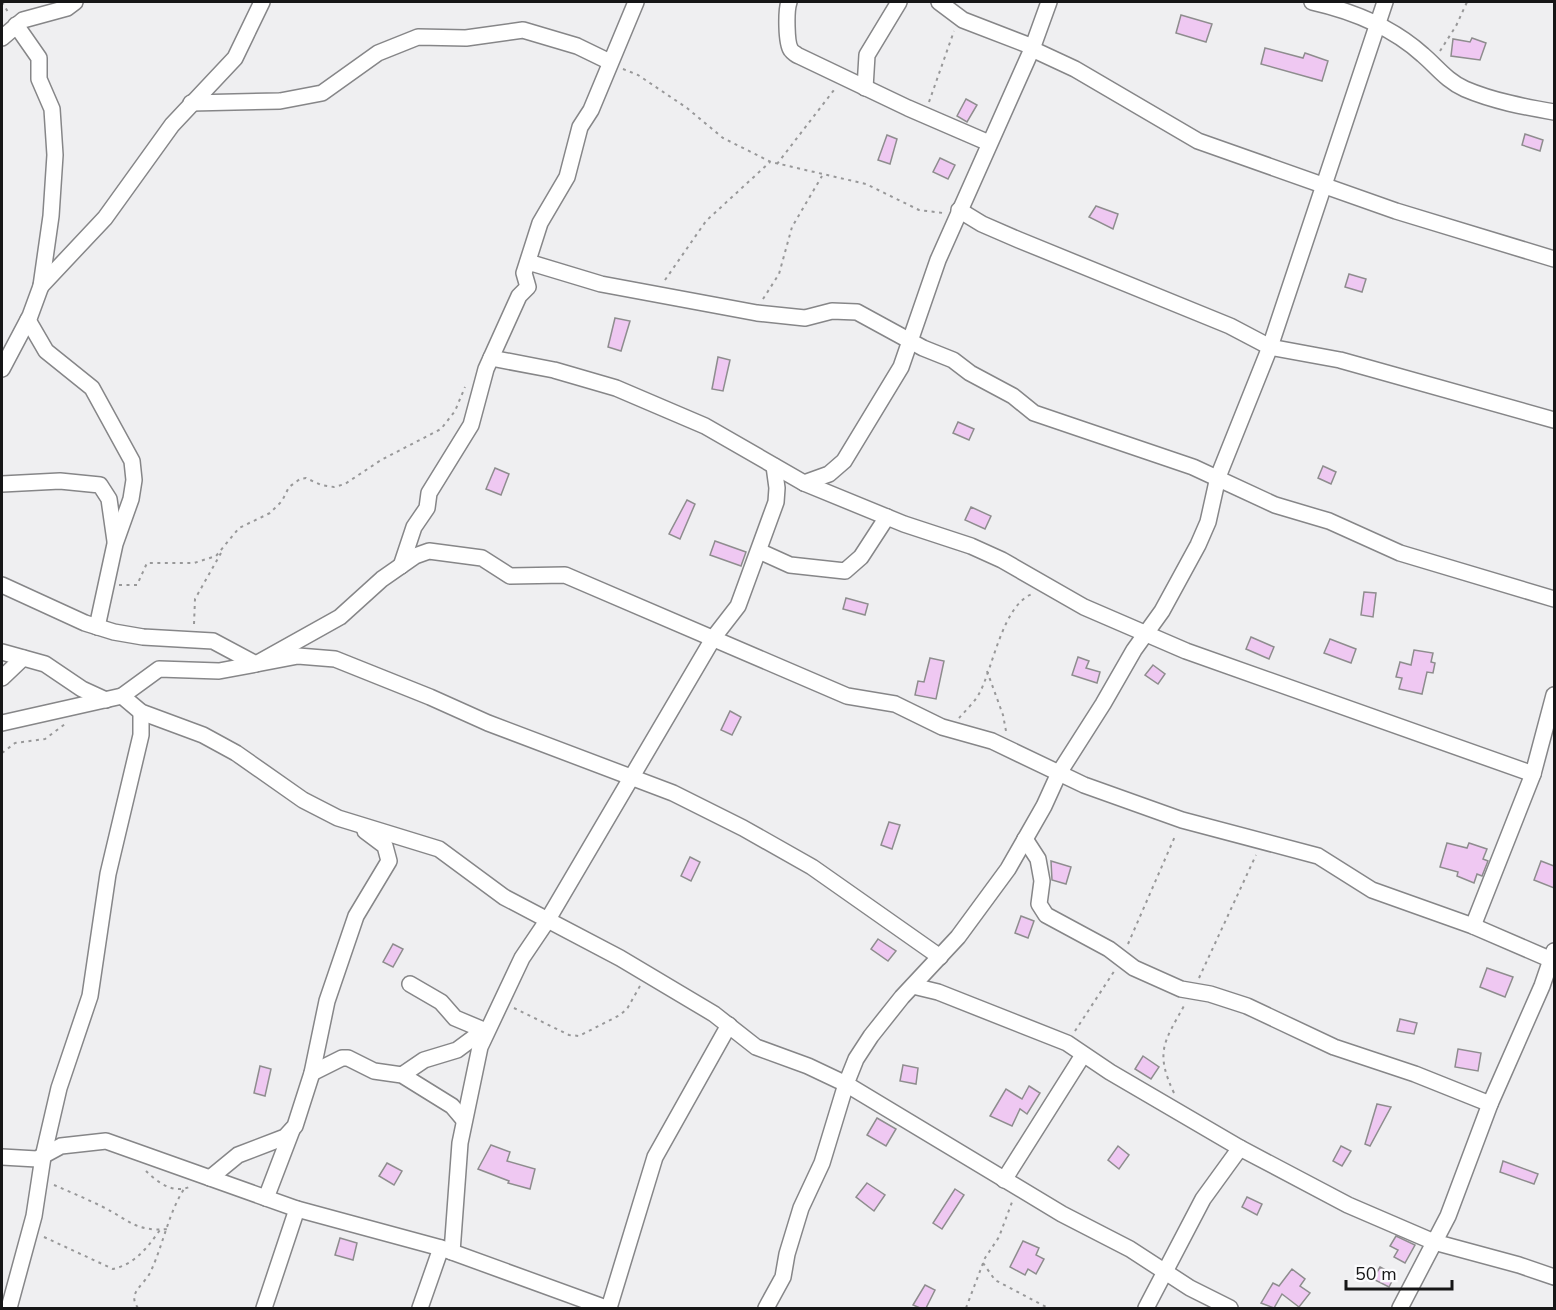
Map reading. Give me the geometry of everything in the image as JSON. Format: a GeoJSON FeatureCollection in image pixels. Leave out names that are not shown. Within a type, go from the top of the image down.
{"type":"FeatureCollection","features":[{"type":"Feature","properties":{"kind":"street"},"geometry":{"type":"LineString","coordinates":[[2,38],[15,25],[29,18],[67,8],[75,2]]}},
{"type":"Feature","properties":{"kind":"street"},"geometry":{"type":"LineString","coordinates":[[41,286],[105,218],[154,147],[191,103],[235,58],[262,2]]}},
{"type":"Feature","properties":{"kind":"street"},"geometry":{"type":"LineString","coordinates":[[401,566],[414,527],[427,508],[429,493],[471,425],[486,369],[519,296],[528,287],[524,273],[540,223],[549,203],[567,177],[580,127],[591,110],[636,2]]}},
{"type":"Feature","properties":{"kind":"street"},"geometry":{"type":"LineString","coordinates":[[789,2],[786,18],[791,51],[843,78],[990,143]]}},
{"type":"Feature","properties":{"kind":"street"},"geometry":{"type":"LineString","coordinates":[[865,88],[867,55],[899,2]]}},
{"type":"Feature","properties":{"kind":"street"},"geometry":{"type":"LineString","coordinates":[[939,2],[959,17],[1032,48],[1084,74],[1198,141],[1396,211],[1554,259]]}},
{"type":"Feature","properties":{"kind":"street"},"geometry":{"type":"LineString","coordinates":[[804,483],[829,474],[844,460],[901,367],[938,260],[1032,48],[1049,2]]}},
{"type":"Feature","properties":{"kind":"street"},"geometry":{"type":"LineString","coordinates":[[1312,2],[1377,24],[1423,54],[1442,75],[1465,89],[1508,103],[1554,112]]}},
{"type":"Feature","properties":{"kind":"street"},"geometry":{"type":"LineString","coordinates":[[766,1308],[783,1277],[801,1208],[822,1163],[856,1059],[871,1036],[985,904],[1025,839],[1059,772],[1162,611],[1198,545],[1208,522],[1218,477],[1270,347],[1385,2]]}},
{"type":"Feature","properties":{"kind":"street"},"geometry":{"type":"LineString","coordinates":[[2,369],[28,320],[41,286],[51,216],[54,134],[52,109],[39,80],[39,58],[15,25]]}},
{"type":"Feature","properties":{"kind":"street"},"geometry":{"type":"LineString","coordinates":[[191,103],[280,101],[322,93],[378,53],[418,37],[466,38],[523,30],[577,46],[610,62]]}},
{"type":"Feature","properties":{"kind":"street"},"geometry":{"type":"LineString","coordinates":[[959,210],[1010,236],[1230,326],[1270,347],[1340,360],[1554,420]]}},
{"type":"Feature","properties":{"kind":"street"},"geometry":{"type":"LineString","coordinates":[[528,262],[546,266],[576,279],[757,313],[805,318],[832,311],[857,312],[931,352],[952,360],[970,373],[1013,396],[1034,413],[1102,434],[1218,477],[1275,505],[1329,521],[1400,553],[1554,600]]}},
{"type":"Feature","properties":{"kind":"street"},"geometry":{"type":"LineString","coordinates":[[28,320],[46,351],[92,388],[132,461],[134,480],[131,499],[115,544],[97,627]]}},
{"type":"Feature","properties":{"kind":"street"},"geometry":{"type":"LineString","coordinates":[[491,358],[554,370],[616,388],[705,426],[804,483],[887,517],[971,546],[1084,608],[1186,651],[1533,774]]}},
{"type":"Feature","properties":{"kind":"street"},"geometry":{"type":"LineString","coordinates":[[420,1308],[446,1250],[463,1119],[485,1030],[500,1005],[522,958],[547,921],[630,777],[663,727],[714,637],[738,606],[776,502],[774,466]]}},
{"type":"Feature","properties":{"kind":"street"},"geometry":{"type":"LineString","coordinates":[[2,484],[60,481],[100,485],[109,499],[115,544]]}},
{"type":"Feature","properties":{"kind":"street"},"geometry":{"type":"LineString","coordinates":[[759,551],[790,565],[845,571],[861,557],[887,517]]}},
{"type":"Feature","properties":{"kind":"street"},"geometry":{"type":"LineString","coordinates":[[256,664],[340,617],[415,556],[437,552],[486,559],[510,576],[560,574],[714,637],[767,663],[848,696],[896,704],[950,729],[1007,748],[1084,786],[1182,820],[1318,856],[1372,890],[1554,958],[1490,1104],[1448,1216],[1400,1308]]}},
{"type":"Feature","properties":{"kind":"street"},"geometry":{"type":"LineString","coordinates":[[2,585],[97,627],[143,637],[213,641],[256,664]]}},
{"type":"Feature","properties":{"kind":"street"},"geometry":{"type":"LineString","coordinates":[[2,652],[45,664],[82,689],[106,700]]}},
{"type":"Feature","properties":{"kind":"street"},"geometry":{"type":"LineString","coordinates":[[2,723],[122,696],[159,669],[169,667],[219,671],[298,656],[335,659],[488,723],[673,793],[812,867],[940,957]]}},
{"type":"Feature","properties":{"kind":"street"},"geometry":{"type":"LineString","coordinates":[[2,678],[23,658]]}},
{"type":"Feature","properties":{"kind":"street"},"geometry":{"type":"LineString","coordinates":[[1473,926],[1533,774],[1554,695]]}},
{"type":"Feature","properties":{"kind":"street"},"geometry":{"type":"LineString","coordinates":[[122,696],[141,712],[203,735],[228,748],[303,800],[376,837],[385,846],[389,861],[356,916],[327,1001],[303,1106],[266,1198]]}},
{"type":"Feature","properties":{"kind":"street"},"geometry":{"type":"LineString","coordinates":[[9,1308],[30,1231],[43,1156],[59,1088],[90,996],[108,874],[141,735],[141,712]]}},
{"type":"Feature","properties":{"kind":"street"},"geometry":{"type":"LineString","coordinates":[[338,818],[439,849],[472,877],[547,921],[620,958],[729,1025],[756,1047],[808,1066],[846,1084],[1004,1180],[1090,1230],[1130,1249],[1230,1308]]}},
{"type":"Feature","properties":{"kind":"street"},"geometry":{"type":"LineString","coordinates":[[1025,839],[1038,859],[1042,881],[1040,904],[1046,915],[1088,936],[1122,959],[1166,984],[1247,1006],[1334,1047],[1415,1074],[1490,1104]]}},
{"type":"Feature","properties":{"kind":"street"},"geometry":{"type":"LineString","coordinates":[[411,984],[441,1002],[455,1018],[485,1030]]}},
{"type":"Feature","properties":{"kind":"street"},"geometry":{"type":"LineString","coordinates":[[913,986],[938,992],[1067,1043],[1240,1148],[1348,1205],[1434,1242],[1519,1264],[1554,1277]]}},
{"type":"Feature","properties":{"kind":"street"},"geometry":{"type":"LineString","coordinates":[[2,1157],[30,1160],[61,1146],[106,1141],[297,1209],[446,1250],[608,1308],[656,1157],[729,1025]]}},
{"type":"Feature","properties":{"kind":"street"},"geometry":{"type":"LineString","coordinates":[[402,1075],[424,1060],[457,1050],[485,1030]]}},
{"type":"Feature","properties":{"kind":"street"},"geometry":{"type":"LineString","coordinates":[[1004,1180],[1083,1054]]}},
{"type":"Feature","properties":{"kind":"street"},"geometry":{"type":"LineString","coordinates":[[312,1073],[345,1057],[374,1071],[402,1075],[452,1106],[463,1119]]}},
{"type":"Feature","properties":{"kind":"street"},"geometry":{"type":"LineString","coordinates":[[210,1178],[238,1155],[285,1137],[292,1130]]}},
{"type":"Feature","properties":{"kind":"street"},"geometry":{"type":"LineString","coordinates":[[1146,1308],[1203,1199],[1240,1148]]}},
{"type":"Feature","properties":{"kind":"street"},"geometry":{"type":"LineString","coordinates":[[264,1308],[297,1209]]}},
{"type":"Feature","properties":{"kind":"path"},"geometry":{"type":"LineString","coordinates":[[1431,64],[1456,26],[1467,2]]}},
{"type":"Feature","properties":{"kind":"path"},"geometry":{"type":"LineString","coordinates":[[924,115],[959,17]]}},
{"type":"Feature","properties":{"kind":"path"},"geometry":{"type":"LineString","coordinates":[[610,62],[638,75],[687,108],[723,138],[771,162],[874,187],[919,210],[940,214],[959,210]]}},
{"type":"Feature","properties":{"kind":"path"},"geometry":{"type":"LineString","coordinates":[[777,164],[843,78]]}},
{"type":"Feature","properties":{"kind":"path"},"geometry":{"type":"LineString","coordinates":[[657,293],[706,221],[771,162]]}},
{"type":"Feature","properties":{"kind":"path"},"geometry":{"type":"LineString","coordinates":[[757,313],[779,274],[792,227],[822,175]]}},
{"type":"Feature","properties":{"kind":"path"},"geometry":{"type":"LineString","coordinates":[[108,584],[137,585],[147,563],[194,563],[216,556],[239,528],[270,513],[282,501],[289,487],[300,479],[306,478],[321,485],[334,487],[345,484],[381,460],[441,429],[455,411],[468,380]]}},
{"type":"Feature","properties":{"kind":"path"},"geometry":{"type":"LineString","coordinates":[[194,639],[195,599],[222,550]]}},
{"type":"Feature","properties":{"kind":"path"},"geometry":{"type":"LineString","coordinates":[[950,729],[977,696],[1006,624],[1021,602],[1027,596],[1049,587]]}},
{"type":"Feature","properties":{"kind":"path"},"geometry":{"type":"LineString","coordinates":[[987,670],[1003,715],[1007,748]]}},
{"type":"Feature","properties":{"kind":"path"},"geometry":{"type":"LineString","coordinates":[[2,753],[15,743],[45,739],[72,718]]}},
{"type":"Feature","properties":{"kind":"path"},"geometry":{"type":"LineString","coordinates":[[1067,1043],[1122,959],[1182,820]]}},
{"type":"Feature","properties":{"kind":"path"},"geometry":{"type":"LineString","coordinates":[[1176,1095],[1168,1080],[1163,1044],[1212,956],[1246,872],[1254,857],[1268,842]]}},
{"type":"Feature","properties":{"kind":"path"},"geometry":{"type":"LineString","coordinates":[[500,1005],[516,1009],[555,1029],[579,1036],[627,1009],[645,975]]}},
{"type":"Feature","properties":{"kind":"path"},"geometry":{"type":"LineString","coordinates":[[40,1179],[98,1204],[130,1225],[160,1230],[169,1229]]}},
{"type":"Feature","properties":{"kind":"path"},"geometry":{"type":"LineString","coordinates":[[966,1308],[983,1263],[999,1237],[1018,1188]]}},
{"type":"Feature","properties":{"kind":"path"},"geometry":{"type":"LineString","coordinates":[[138,1308],[134,1303],[134,1296],[150,1274],[169,1229],[178,1199],[184,1189]]}},
{"type":"Feature","properties":{"kind":"path"},"geometry":{"type":"LineString","coordinates":[[30,1231],[113,1269],[130,1264],[143,1253],[160,1230]]}},
{"type":"Feature","properties":{"kind":"path"},"geometry":{"type":"LineString","coordinates":[[983,1263],[995,1280],[1048,1308]]}},
{"type":"Feature","properties":{"kind":"building"},"geometry":{"type":"Polygon","coordinates":[[[1181,15],[1212,24],[1206,42],[1176,33],[1181,15]]]}},
{"type":"Feature","properties":{"kind":"building"},"geometry":{"type":"Polygon","coordinates":[[[1472,38],[1486,43],[1480,60],[1451,56],[1453,39],[1470,42],[1472,38]]]}},
{"type":"Feature","properties":{"kind":"building"},"geometry":{"type":"Polygon","coordinates":[[[1265,48],[1303,58],[1305,53],[1328,61],[1322,81],[1261,64],[1265,48]]]}},
{"type":"Feature","properties":{"kind":"building"},"geometry":{"type":"Polygon","coordinates":[[[966,99],[977,105],[967,122],[957,116],[966,99]]]}},
{"type":"Feature","properties":{"kind":"building"},"geometry":{"type":"Polygon","coordinates":[[[1525,134],[1543,140],[1540,151],[1522,145],[1525,134]]]}},
{"type":"Feature","properties":{"kind":"building"},"geometry":{"type":"Polygon","coordinates":[[[887,135],[897,139],[890,164],[878,160],[887,135]]]}},
{"type":"Feature","properties":{"kind":"building"},"geometry":{"type":"Polygon","coordinates":[[[940,158],[955,165],[948,179],[933,172],[940,158]]]}},
{"type":"Feature","properties":{"kind":"building"},"geometry":{"type":"Polygon","coordinates":[[[1096,206],[1118,214],[1113,229],[1089,217],[1096,206]]]}},
{"type":"Feature","properties":{"kind":"building"},"geometry":{"type":"Polygon","coordinates":[[[1349,274],[1366,279],[1362,292],[1345,287],[1349,274]]]}},
{"type":"Feature","properties":{"kind":"building"},"geometry":{"type":"Polygon","coordinates":[[[615,318],[630,321],[621,351],[608,347],[615,318]]]}},
{"type":"Feature","properties":{"kind":"building"},"geometry":{"type":"Polygon","coordinates":[[[718,357],[730,360],[723,391],[712,389],[718,357]]]}},
{"type":"Feature","properties":{"kind":"building"},"geometry":{"type":"Polygon","coordinates":[[[958,422],[974,429],[969,440],[953,433],[958,422]]]}},
{"type":"Feature","properties":{"kind":"building"},"geometry":{"type":"Polygon","coordinates":[[[1323,466],[1336,472],[1331,484],[1318,478],[1323,466]]]}},
{"type":"Feature","properties":{"kind":"building"},"geometry":{"type":"Polygon","coordinates":[[[495,468],[509,474],[501,495],[486,489],[495,468]]]}},
{"type":"Feature","properties":{"kind":"building"},"geometry":{"type":"Polygon","coordinates":[[[687,500],[695,504],[680,539],[669,534],[687,500]]]}},
{"type":"Feature","properties":{"kind":"building"},"geometry":{"type":"Polygon","coordinates":[[[971,507],[991,516],[985,529],[965,520],[971,507]]]}},
{"type":"Feature","properties":{"kind":"building"},"geometry":{"type":"Polygon","coordinates":[[[715,541],[746,552],[741,566],[710,555],[715,541]]]}},
{"type":"Feature","properties":{"kind":"building"},"geometry":{"type":"Polygon","coordinates":[[[1364,592],[1376,593],[1373,617],[1361,615],[1364,592]]]}},
{"type":"Feature","properties":{"kind":"building"},"geometry":{"type":"Polygon","coordinates":[[[846,598],[868,604],[865,615],[843,609],[846,598]]]}},
{"type":"Feature","properties":{"kind":"building"},"geometry":{"type":"Polygon","coordinates":[[[1251,637],[1274,647],[1269,659],[1246,649],[1251,637]]]}},
{"type":"Feature","properties":{"kind":"building"},"geometry":{"type":"Polygon","coordinates":[[[1330,639],[1356,649],[1351,663],[1324,653],[1330,639]]]}},
{"type":"Feature","properties":{"kind":"building"},"geometry":{"type":"Polygon","coordinates":[[[1414,650],[1433,653],[1431,662],[1435,663],[1433,673],[1427,672],[1422,694],[1399,689],[1402,678],[1396,677],[1400,662],[1411,665],[1414,650]]]}},
{"type":"Feature","properties":{"kind":"building"},"geometry":{"type":"Polygon","coordinates":[[[1078,657],[1089,661],[1086,668],[1100,672],[1097,683],[1072,675],[1078,657]]]}},
{"type":"Feature","properties":{"kind":"building"},"geometry":{"type":"Polygon","coordinates":[[[930,658],[944,661],[936,699],[915,695],[918,681],[924,682],[930,658]]]}},
{"type":"Feature","properties":{"kind":"building"},"geometry":{"type":"Polygon","coordinates":[[[1153,665],[1165,674],[1158,684],[1145,675],[1153,665]]]}},
{"type":"Feature","properties":{"kind":"building"},"geometry":{"type":"Polygon","coordinates":[[[730,711],[741,717],[732,735],[721,730],[730,711]]]}},
{"type":"Feature","properties":{"kind":"building"},"geometry":{"type":"Polygon","coordinates":[[[889,822],[900,825],[892,849],[881,845],[889,822]]]}},
{"type":"Feature","properties":{"kind":"building"},"geometry":{"type":"Polygon","coordinates":[[[1447,843],[1467,848],[1469,843],[1487,849],[1483,859],[1488,861],[1482,876],[1477,874],[1474,883],[1457,876],[1458,872],[1440,867],[1447,843]]]}},
{"type":"Feature","properties":{"kind":"building"},"geometry":{"type":"Polygon","coordinates":[[[690,857],[700,862],[691,881],[681,876],[690,857]]]}},
{"type":"Feature","properties":{"kind":"building"},"geometry":{"type":"Polygon","coordinates":[[[1051,861],[1071,867],[1066,884],[1052,880],[1051,861]]]}},
{"type":"Feature","properties":{"kind":"building"},"geometry":{"type":"Polygon","coordinates":[[[1541,861],[1554,866],[1554,888],[1534,880],[1541,861]]]}},
{"type":"Feature","properties":{"kind":"building"},"geometry":{"type":"Polygon","coordinates":[[[1021,916],[1034,921],[1028,938],[1015,933],[1021,916]]]}},
{"type":"Feature","properties":{"kind":"building"},"geometry":{"type":"Polygon","coordinates":[[[878,939],[896,951],[888,961],[871,949],[878,939]]]}},
{"type":"Feature","properties":{"kind":"building"},"geometry":{"type":"Polygon","coordinates":[[[393,944],[403,949],[393,967],[383,962],[393,944]]]}},
{"type":"Feature","properties":{"kind":"building"},"geometry":{"type":"Polygon","coordinates":[[[1487,968],[1513,977],[1505,997],[1480,987],[1487,968]]]}},
{"type":"Feature","properties":{"kind":"building"},"geometry":{"type":"Polygon","coordinates":[[[1400,1019],[1417,1023],[1414,1034],[1397,1031],[1400,1019]]]}},
{"type":"Feature","properties":{"kind":"building"},"geometry":{"type":"Polygon","coordinates":[[[1458,1049],[1481,1053],[1478,1071],[1455,1067],[1458,1049]]]}},
{"type":"Feature","properties":{"kind":"building"},"geometry":{"type":"Polygon","coordinates":[[[1143,1056],[1159,1067],[1151,1079],[1135,1069],[1143,1056]]]}},
{"type":"Feature","properties":{"kind":"building"},"geometry":{"type":"Polygon","coordinates":[[[903,1065],[918,1068],[916,1084],[900,1081],[903,1065]]]}},
{"type":"Feature","properties":{"kind":"building"},"geometry":{"type":"Polygon","coordinates":[[[260,1066],[271,1069],[265,1096],[254,1093],[260,1066]]]}},
{"type":"Feature","properties":{"kind":"building"},"geometry":{"type":"Polygon","coordinates":[[[1029,1086],[1040,1093],[1027,1114],[1020,1109],[1012,1126],[990,1116],[1006,1089],[1022,1099],[1029,1086]]]}},
{"type":"Feature","properties":{"kind":"building"},"geometry":{"type":"Polygon","coordinates":[[[1377,1104],[1391,1107],[1370,1146],[1365,1144],[1377,1104]]]}},
{"type":"Feature","properties":{"kind":"building"},"geometry":{"type":"Polygon","coordinates":[[[877,1118],[896,1129],[886,1146],[867,1135],[877,1118]]]}},
{"type":"Feature","properties":{"kind":"building"},"geometry":{"type":"Polygon","coordinates":[[[491,1145],[510,1152],[507,1161],[535,1169],[530,1189],[508,1183],[509,1181],[478,1169],[491,1145]]]}},
{"type":"Feature","properties":{"kind":"building"},"geometry":{"type":"Polygon","coordinates":[[[1118,1146],[1129,1155],[1119,1169],[1108,1160],[1118,1146]]]}},
{"type":"Feature","properties":{"kind":"building"},"geometry":{"type":"Polygon","coordinates":[[[1341,1146],[1351,1151],[1342,1166],[1333,1161],[1341,1146]]]}},
{"type":"Feature","properties":{"kind":"building"},"geometry":{"type":"Polygon","coordinates":[[[1503,1161],[1538,1174],[1534,1184],[1500,1172],[1503,1161]]]}},
{"type":"Feature","properties":{"kind":"building"},"geometry":{"type":"Polygon","coordinates":[[[387,1163],[402,1171],[394,1185],[379,1176],[387,1163]]]}},
{"type":"Feature","properties":{"kind":"building"},"geometry":{"type":"Polygon","coordinates":[[[867,1183],[885,1195],[874,1211],[856,1197],[867,1183]]]}},
{"type":"Feature","properties":{"kind":"building"},"geometry":{"type":"Polygon","coordinates":[[[955,1189],[964,1195],[942,1229],[933,1223],[955,1189]]]}},
{"type":"Feature","properties":{"kind":"building"},"geometry":{"type":"Polygon","coordinates":[[[1247,1197],[1262,1204],[1257,1215],[1242,1207],[1247,1197]]]}},
{"type":"Feature","properties":{"kind":"building"},"geometry":{"type":"Polygon","coordinates":[[[1396,1236],[1415,1245],[1405,1263],[1394,1257],[1398,1250],[1390,1246],[1396,1236]]]}},
{"type":"Feature","properties":{"kind":"building"},"geometry":{"type":"Polygon","coordinates":[[[340,1238],[357,1243],[353,1260],[335,1255],[340,1238]]]}},
{"type":"Feature","properties":{"kind":"building"},"geometry":{"type":"Polygon","coordinates":[[[1023,1241],[1039,1248],[1036,1255],[1044,1259],[1036,1274],[1028,1269],[1025,1275],[1010,1267],[1023,1241]]]}},
{"type":"Feature","properties":{"kind":"building"},"geometry":{"type":"Polygon","coordinates":[[[1380,1267],[1395,1275],[1389,1287],[1373,1279],[1380,1267]]]}},
{"type":"Feature","properties":{"kind":"building"},"geometry":{"type":"Polygon","coordinates":[[[1292,1269],[1305,1279],[1300,1286],[1310,1293],[1299,1307],[1282,1294],[1274,1308],[1261,1303],[1273,1283],[1279,1286],[1292,1269]]]}},
{"type":"Feature","properties":{"kind":"building"},"geometry":{"type":"Polygon","coordinates":[[[925,1285],[935,1290],[926,1308],[920,1308],[913,1305],[925,1285]]]}}]}
